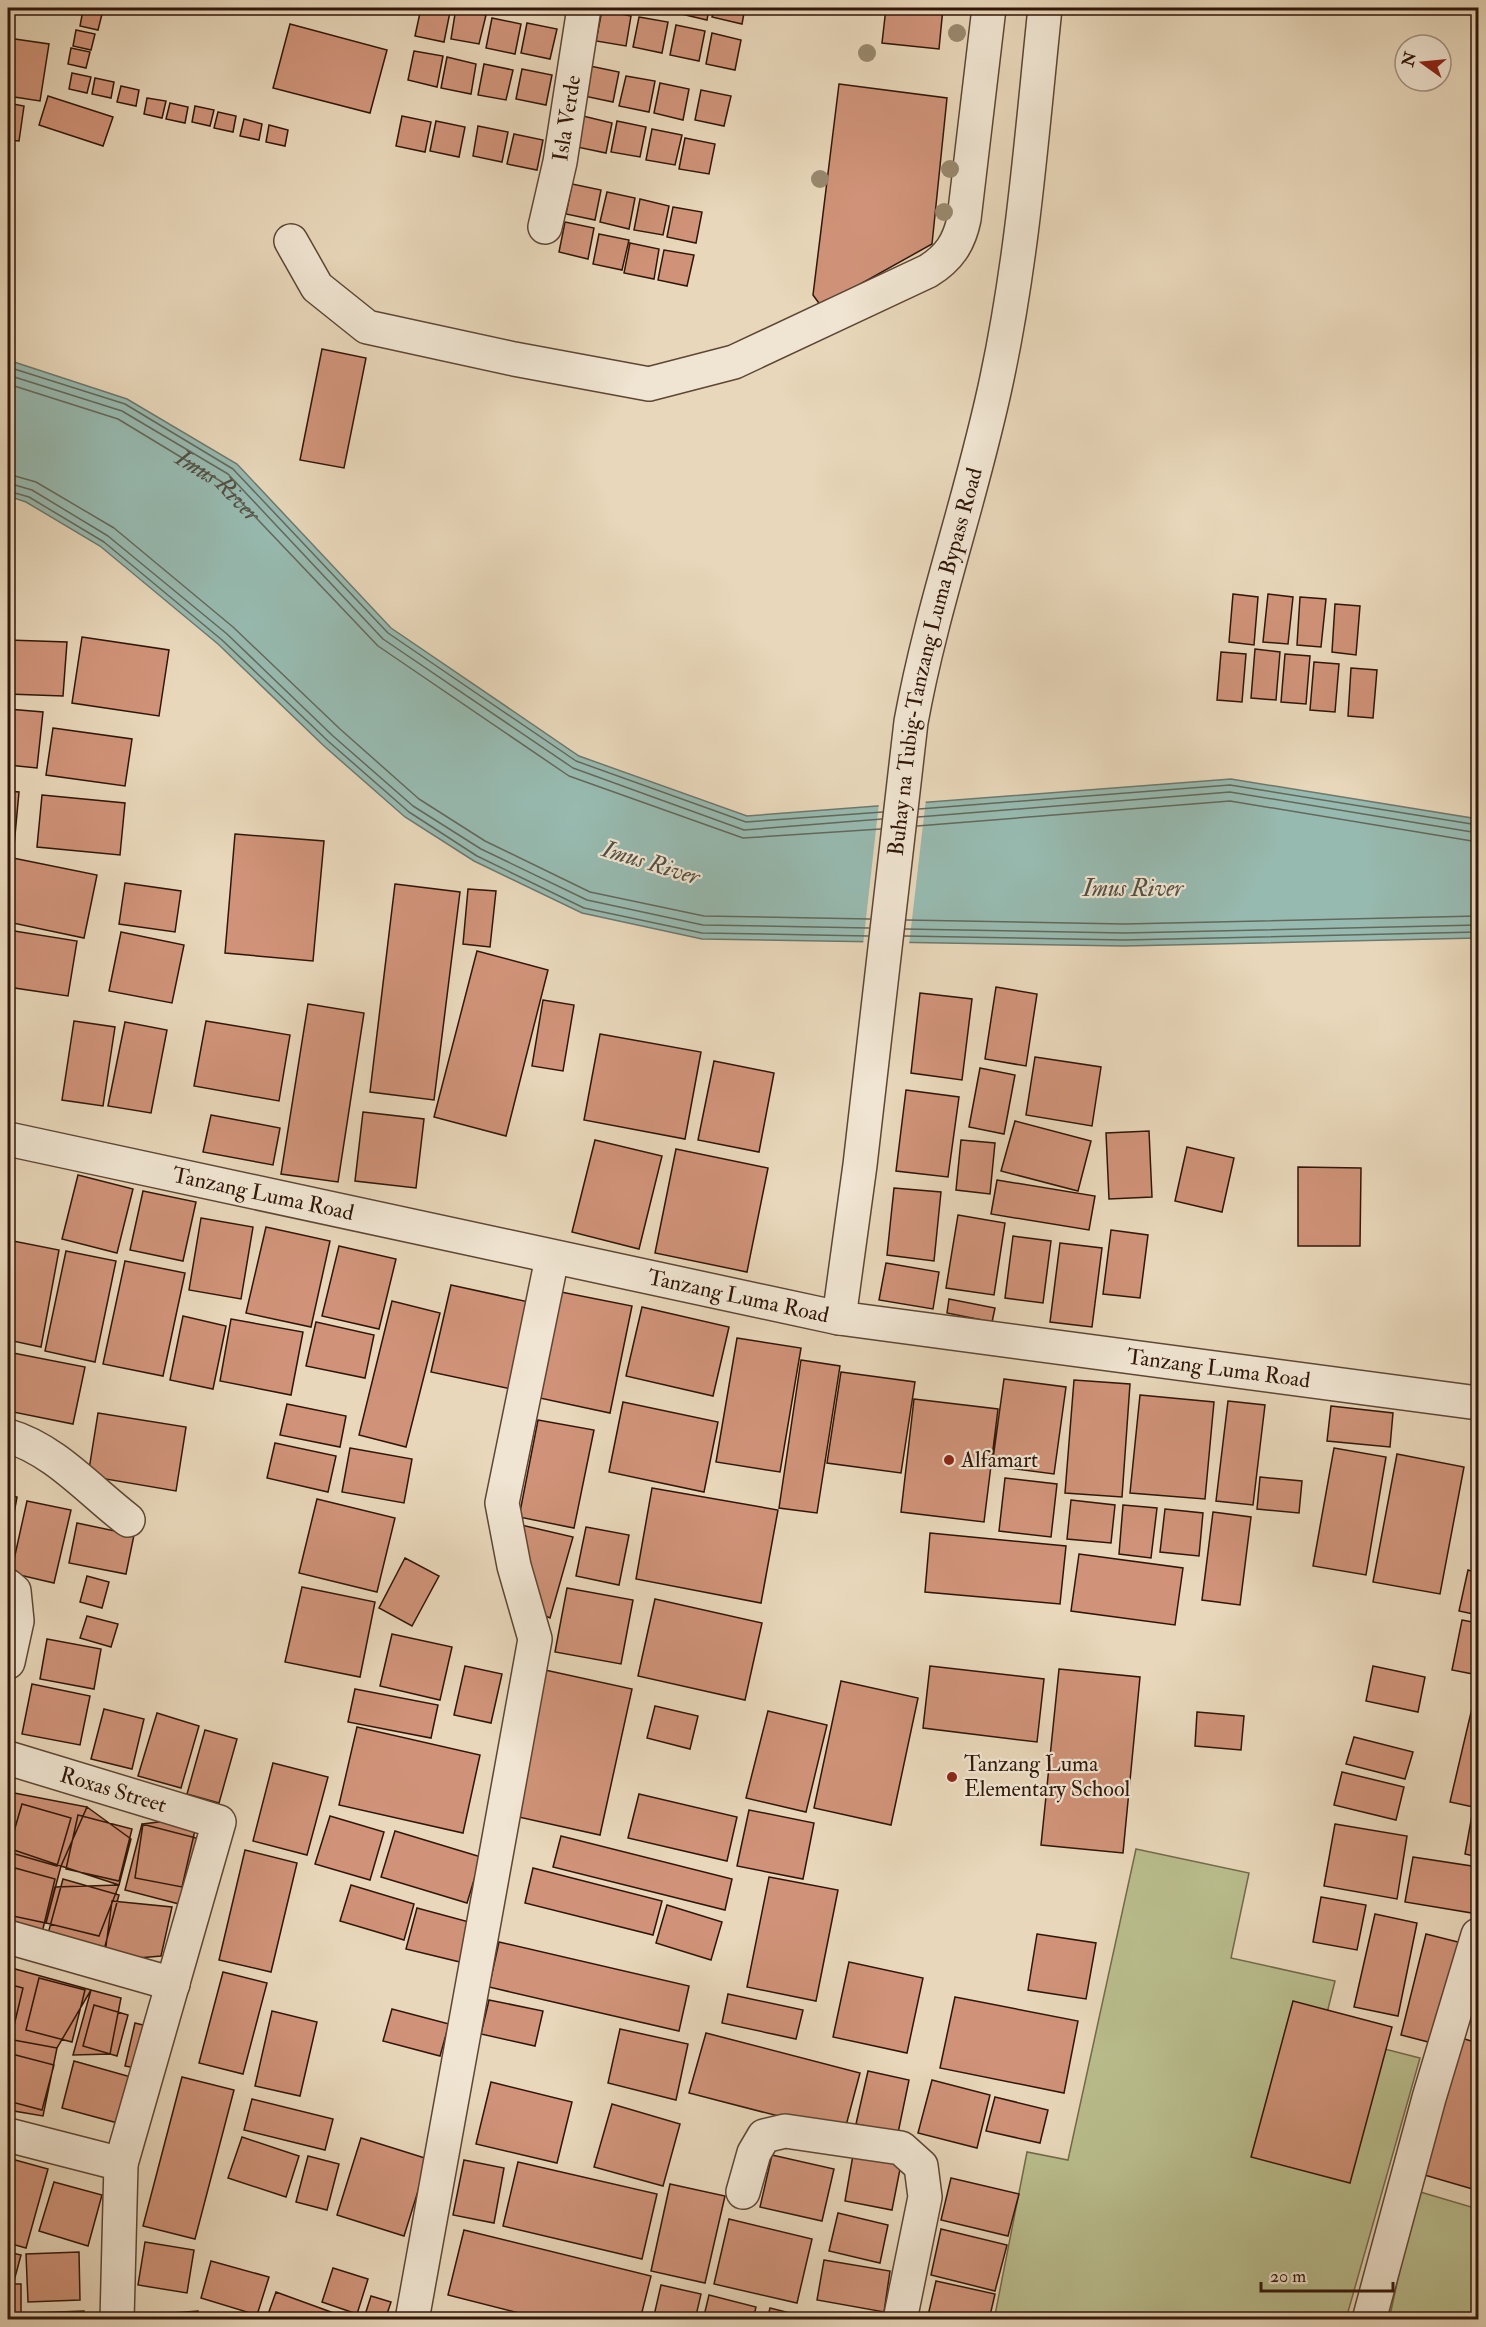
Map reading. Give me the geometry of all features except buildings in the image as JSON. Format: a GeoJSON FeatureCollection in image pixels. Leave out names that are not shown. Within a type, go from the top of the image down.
{"type":"FeatureCollection","features":[{"type":"Feature","properties":{"kind":"street","name":"Isla Verde"},"geometry":{"type":"LineString","coordinates":[[545,227],[560,162],[584,8]]}},
{"type":"Feature","properties":{"kind":"street"},"geometry":{"type":"LineString","coordinates":[[291,241],[317,287],[367,327],[514,359],[649,384],[734,362],[928,271],[953,251],[961,235],[964,219],[989,8]]}},
{"type":"Feature","properties":{"kind":"street","name":"Buhay na Tubig-Tanzang Luma Bypass Road"},"geometry":{"type":"LineString","coordinates":[[839,1318],[915,696],[997,381],[1011,308],[1046,8]]}},
{"type":"Feature","properties":{"kind":"street","name":"Tanzang Luma Road"},"geometry":{"type":"LineString","coordinates":[[8,1139],[839,1318],[1479,1403]]}},
{"type":"Feature","properties":{"kind":"street"},"geometry":{"type":"LineString","coordinates":[[412,2319],[535,1639],[514,1566],[502,1503],[552,1258]]}},
{"type":"Feature","properties":{"kind":"street"},"geometry":{"type":"LineString","coordinates":[[8,1436],[29,1442],[128,1520]]}},
{"type":"Feature","properties":{"kind":"street"},"geometry":{"type":"LineString","coordinates":[[8,1586],[14,1591],[17,1621],[8,1662]]}},
{"type":"Feature","properties":{"kind":"street","name":"Roxas Street"},"geometry":{"type":"LineString","coordinates":[[8,1758],[219,1822],[173,1984]]}},
{"type":"Feature","properties":{"kind":"street"},"geometry":{"type":"LineString","coordinates":[[1369,2319],[1429,2098],[1479,1935]]}},
{"type":"Feature","properties":{"kind":"street"},"geometry":{"type":"LineString","coordinates":[[8,1937],[173,1984],[121,2164],[117,2319]]}},
{"type":"Feature","properties":{"kind":"street"},"geometry":{"type":"LineString","coordinates":[[743,2192],[754,2154],[764,2136],[785,2131],[902,2148],[921,2166],[925,2197],[900,2319]]}},
{"type":"Feature","properties":{"kind":"street"},"geometry":{"type":"LineString","coordinates":[[8,2135],[121,2164]]}},
{"type":"Feature","properties":{"kind":"green space"},"geometry":{"type":"Polygon","coordinates":[[[1136,1849],[1249,1873],[1231,1958],[1335,1981],[1322,2033],[1420,2058],[1346,2319],[994,2320],[1027,2152],[1068,2160],[1136,1849]]]}},
{"type":"Feature","properties":{"kind":"green space"},"geometry":{"type":"Polygon","coordinates":[[[1417,2191],[1478,2209],[1478,2319],[1389,2320],[1417,2191]]]}},
{"type":"Feature","properties":{"kind":"water","name":"Imus River"},"geometry":{"type":"Polygon","coordinates":[[[8,360],[127,399],[237,464],[391,628],[579,756],[747,816],[1231,779],[1478,819],[1478,938],[1124,946],[702,939],[582,913],[474,861],[405,817],[324,746],[218,644],[100,546],[26,502],[8,496],[8,360]]]}},
{"type":"Feature","properties":{"kind":"pier"},"geometry":{"type":"Polygon","coordinates":[[[926,799],[909,945],[863,945],[879,803],[926,799]]]}},
{"type":"Feature","properties":{"kind":"place","name":"Alfamart"},"geometry":{"type":"Point","coordinates":[949,1460]}},
{"type":"Feature","properties":{"kind":"place","name":"Tanzang Luma Elementary School"},"geometry":{"type":"Point","coordinates":[952,1777]}}]}
